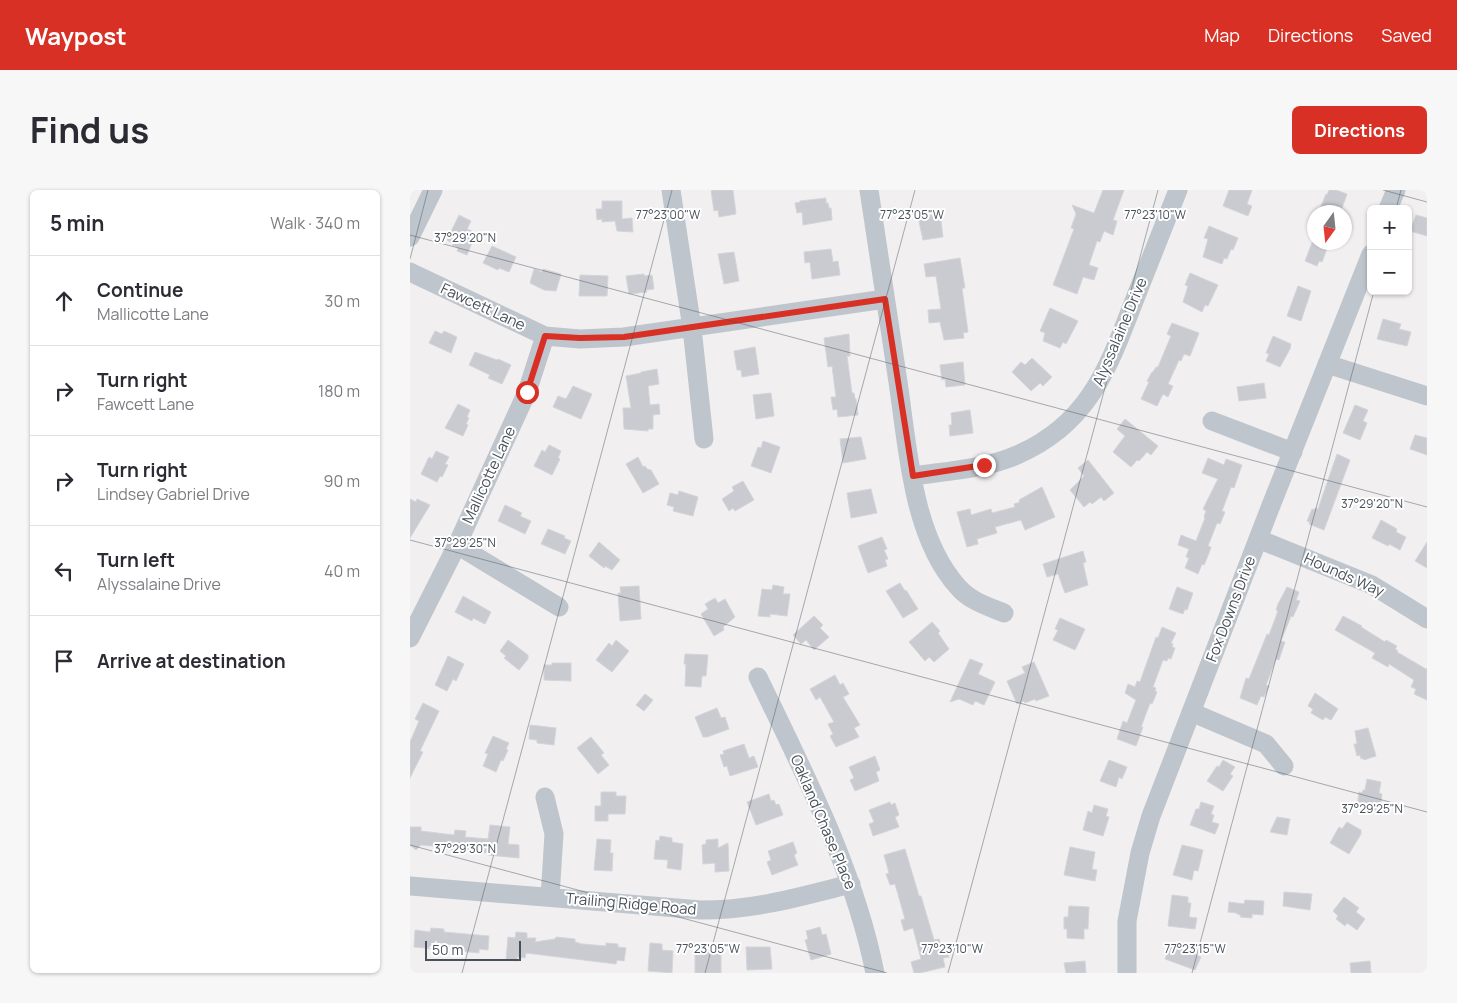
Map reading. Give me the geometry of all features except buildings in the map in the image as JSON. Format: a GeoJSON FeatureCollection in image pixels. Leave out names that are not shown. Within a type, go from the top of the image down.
{"type":"FeatureCollection","features":[{"type":"Feature","properties":{"kind":"street"},"geometry":{"type":"LineString","coordinates":[[410,237],[432,190]]}},
{"type":"Feature","properties":{"kind":"street"},"geometry":{"type":"LineString","coordinates":[[671,190],[692,328],[704,439]]}},
{"type":"Feature","properties":{"kind":"street"},"geometry":{"type":"LineString","coordinates":[[869,190],[913,476],[924,527],[947,574],[966,596],[1004,613]]}},
{"type":"Feature","properties":{"kind":"street","name":"Alyssalaine Drive"},"geometry":{"type":"LineString","coordinates":[[913,476],[984,465],[1017,455],[1048,438],[1076,414],[1092,395],[1108,367],[1178,190]]}},
{"type":"Feature","properties":{"kind":"street"},"geometry":{"type":"LineString","coordinates":[[1390,205],[1396,190]]}},
{"type":"Feature","properties":{"kind":"street","name":"Fox Downs Drive"},"geometry":{"type":"LineString","coordinates":[[1127,973],[1127,921],[1140,854],[1151,816],[1367,264]]}},
{"type":"Feature","properties":{"kind":"street","name":"Fawcett Lane"},"geometry":{"type":"LineString","coordinates":[[410,272],[545,336],[580,338],[624,337],[885,299]]}},
{"type":"Feature","properties":{"kind":"street","name":"Mallicotte Lane"},"geometry":{"type":"LineString","coordinates":[[410,638],[457,545],[527,392],[545,336]]}},
{"type":"Feature","properties":{"kind":"street"},"geometry":{"type":"LineString","coordinates":[[1327,364],[1427,396]]}},
{"type":"Feature","properties":{"kind":"street"},"geometry":{"type":"LineString","coordinates":[[1212,422],[1293,452]]}},
{"type":"Feature","properties":{"kind":"street","name":"Hounds Way"},"geometry":{"type":"LineString","coordinates":[[1258,539],[1372,585],[1427,619]]}},
{"type":"Feature","properties":{"kind":"street"},"geometry":{"type":"LineString","coordinates":[[457,545],[558,607]]}},
{"type":"Feature","properties":{"kind":"street","name":"Oakland Chase Place"},"geometry":{"type":"LineString","coordinates":[[758,677],[835,841],[862,922],[875,973]]}},
{"type":"Feature","properties":{"kind":"street"},"geometry":{"type":"LineString","coordinates":[[1191,712],[1266,744],[1284,766]]}},
{"type":"Feature","properties":{"kind":"street"},"geometry":{"type":"LineString","coordinates":[[545,797],[554,834],[550,897]]}},
{"type":"Feature","properties":{"kind":"street","name":"Trailing Ridge Road"},"geometry":{"type":"LineString","coordinates":[[410,886],[719,910],[769,905],[850,884]]}},
{"type":"Feature","properties":{"kind":"route"},"geometry":{"type":"LineString","coordinates":[[527,392],[545,336],[580,338],[624,337],[885,299],[913,476],[984,465]]}}]}
